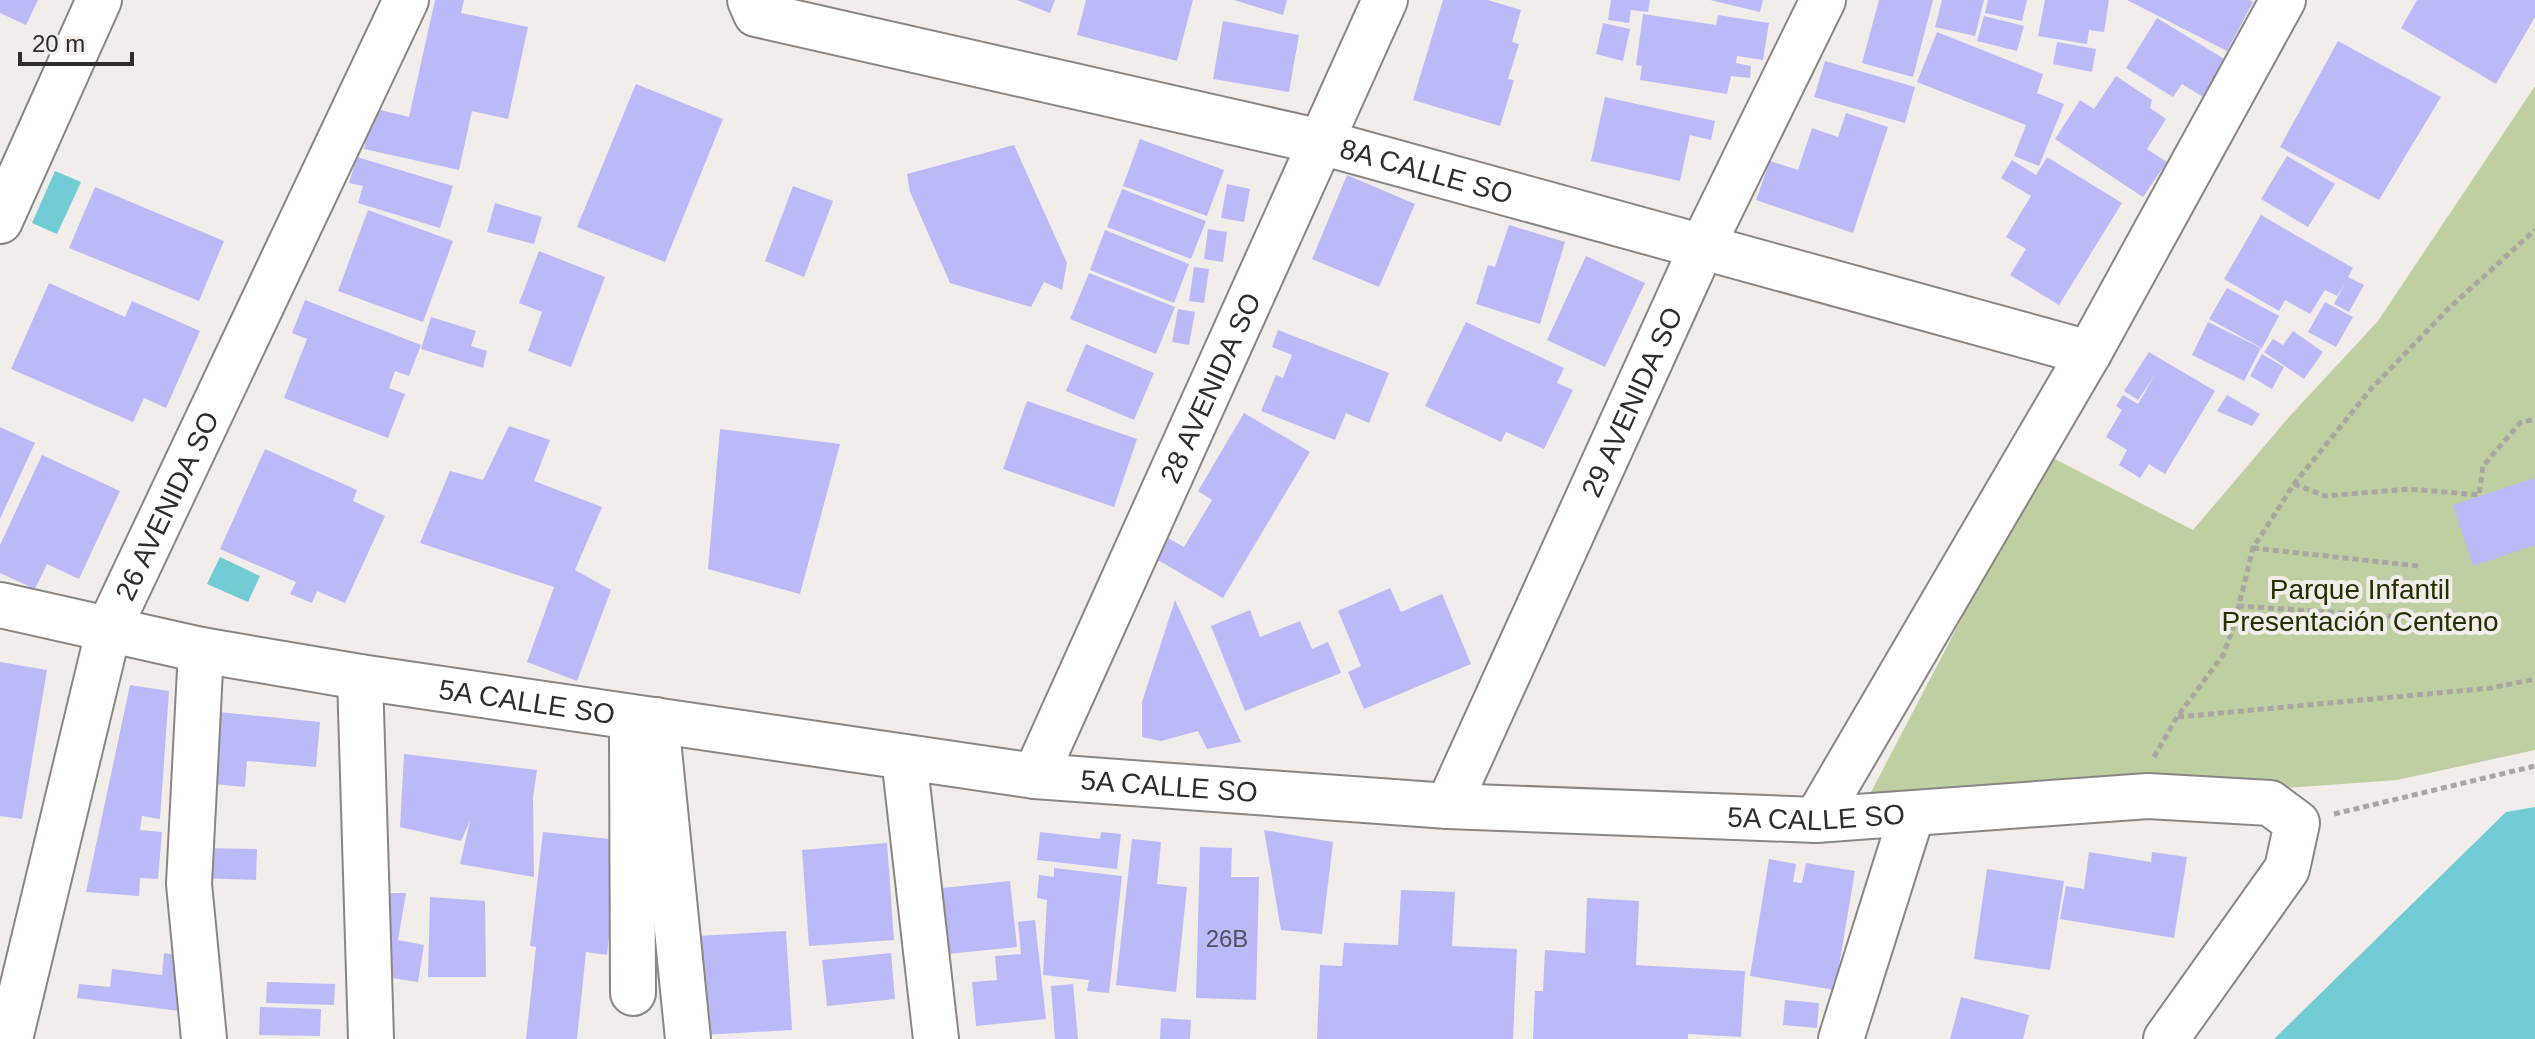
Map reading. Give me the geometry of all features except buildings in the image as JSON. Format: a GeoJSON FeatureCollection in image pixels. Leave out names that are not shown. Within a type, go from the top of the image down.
{"type":"FeatureCollection","features":[{"type":"Feature","properties":{"kind":"street"},"geometry":{"type":"LineString","coordinates":[[0,221],[99,0]]}},
{"type":"Feature","properties":{"kind":"street","name":"26 AVENIDA SO"},"geometry":{"type":"LineString","coordinates":[[10,1039],[109,628],[406,0]]}},
{"type":"Feature","properties":{"kind":"street","name":"28 AVENIDA SO"},"geometry":{"type":"LineString","coordinates":[[1035,776],[1385,0]]}},
{"type":"Feature","properties":{"kind":"street","name":"29 AVENIDA SO"},"geometry":{"type":"LineString","coordinates":[[1448,806],[1702,247],[1823,0]]}},
{"type":"Feature","properties":{"kind":"street"},"geometry":{"type":"LineString","coordinates":[[1816,820],[2089,353],[2283,0]]}},
{"type":"Feature","properties":{"kind":"street","name":"8A CALLE SO"},"geometry":{"type":"LineString","coordinates":[[753,7],[1321,142],[2089,353]]}},
{"type":"Feature","properties":{"kind":"street","name":"5A CALLE SO"},"geometry":{"type":"LineString","coordinates":[[0,605],[201,650],[360,677],[1035,776],[1448,806],[1816,820],[2131,796],[2270,803],[2297,823]]}},
{"type":"Feature","properties":{"kind":"street"},"geometry":{"type":"LineString","coordinates":[[201,650],[189,884],[204,1039]]}},
{"type":"Feature","properties":{"kind":"street"},"geometry":{"type":"LineString","coordinates":[[360,677],[371,1039]]}},
{"type":"Feature","properties":{"kind":"street"},"geometry":{"type":"LineString","coordinates":[[633,993],[644,718]]}},
{"type":"Feature","properties":{"kind":"street"},"geometry":{"type":"LineString","coordinates":[[644,718],[688,1039]]}},
{"type":"Feature","properties":{"kind":"street"},"geometry":{"type":"LineString","coordinates":[[904,757],[936,1039]]}},
{"type":"Feature","properties":{"kind":"street"},"geometry":{"type":"LineString","coordinates":[[1841,1039],[1912,814]]}},
{"type":"Feature","properties":{"kind":"street"},"geometry":{"type":"LineString","coordinates":[[2166,1039],[2287,869],[2297,823]]}},
{"type":"Feature","properties":{"kind":"path"},"geometry":{"type":"LineString","coordinates":[[2131,796],[2177,717],[2223,655],[2253,548],[2294,484],[2371,389],[2448,309],[2535,230]]}},
{"type":"Feature","properties":{"kind":"path"},"geometry":{"type":"LineString","coordinates":[[2294,484],[2325,496],[2410,489],[2479,495],[2483,466],[2520,423],[2535,419]]}},
{"type":"Feature","properties":{"kind":"path"},"geometry":{"type":"LineString","coordinates":[[2253,548],[2418,566]]}},
{"type":"Feature","properties":{"kind":"path"},"geometry":{"type":"LineString","coordinates":[[2238,606],[2416,618]]}},
{"type":"Feature","properties":{"kind":"path"},"geometry":{"type":"LineString","coordinates":[[2177,717],[2491,688],[2535,679]]}},
{"type":"Feature","properties":{"kind":"path"},"geometry":{"type":"LineString","coordinates":[[2297,823],[2535,766]]}},
{"type":"Feature","properties":{"kind":"green space","name":"Parque Infantil Presentación Centeno"},"geometry":{"type":"Polygon","coordinates":[[[2535,86],[2535,750],[2397,780],[1857,819],[2047,455],[2193,530],[2289,417],[2378,321],[2535,86]]]}},
{"type":"Feature","properties":{"kind":"water"},"geometry":{"type":"Polygon","coordinates":[[[55,171],[81,182],[57,234],[32,223],[55,171]]]}},
{"type":"Feature","properties":{"kind":"water"},"geometry":{"type":"Polygon","coordinates":[[[220,557],[260,576],[248,602],[207,584],[220,557]]]}},
{"type":"Feature","properties":{"kind":"water"},"geometry":{"type":"Polygon","coordinates":[[[2535,807],[2535,1039],[2274,1039],[2506,812],[2535,807]]]}}]}
